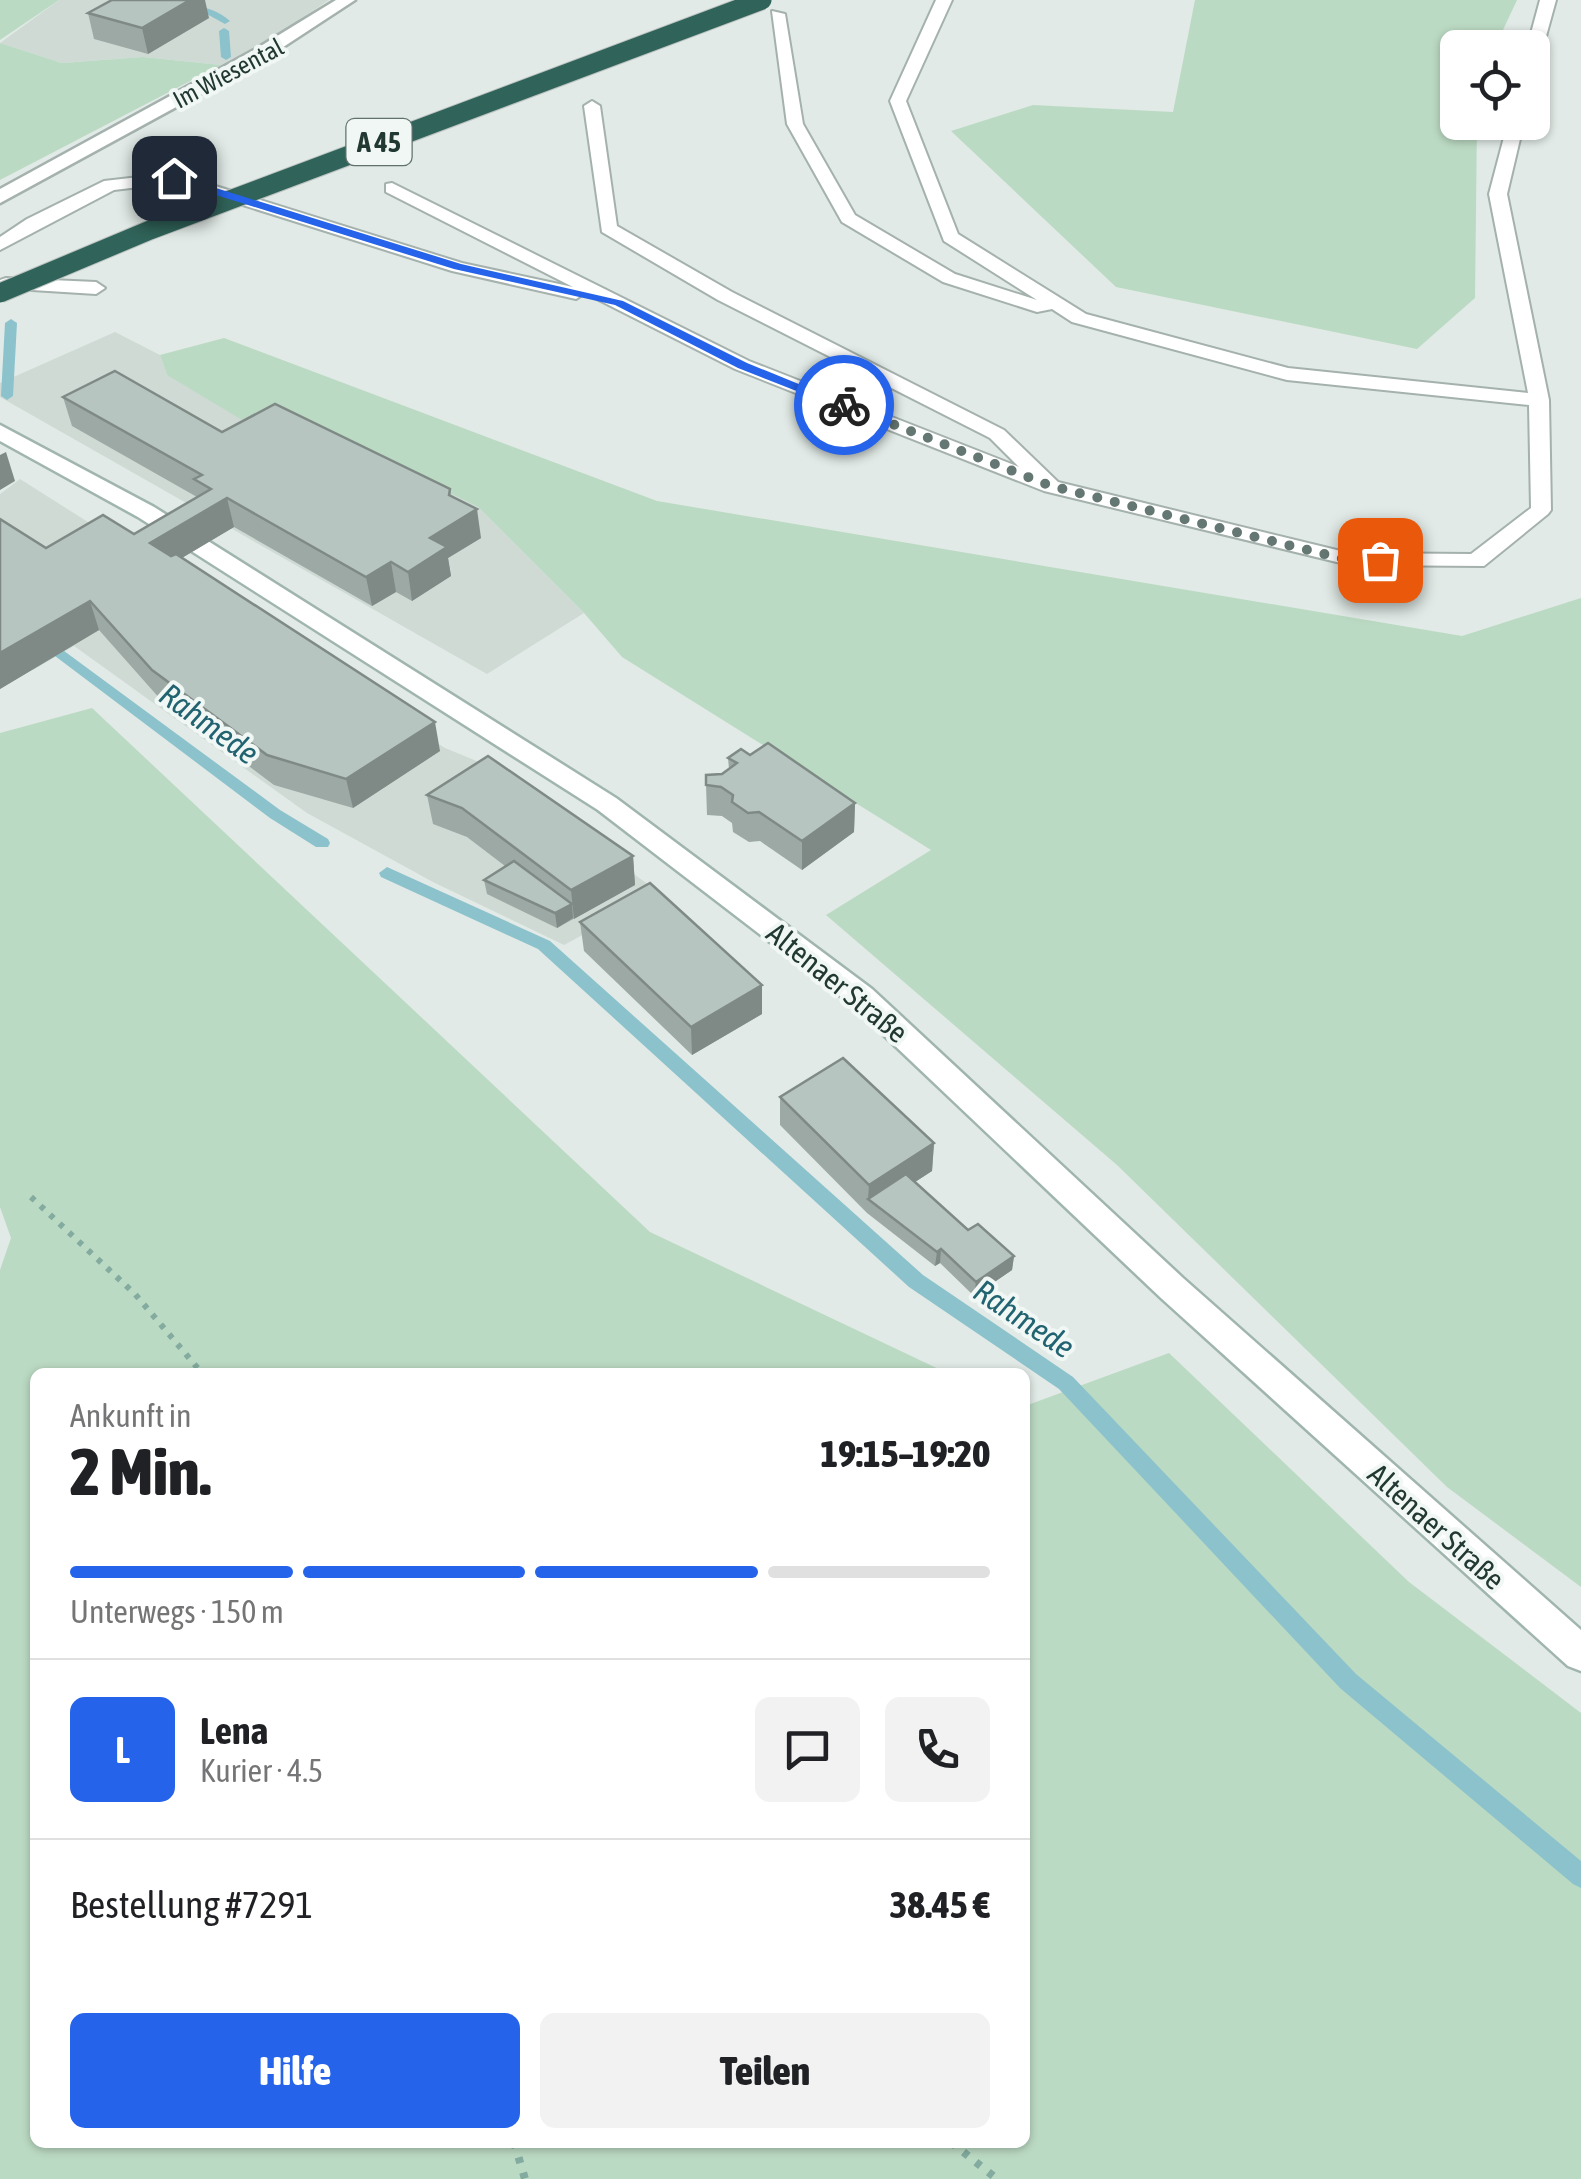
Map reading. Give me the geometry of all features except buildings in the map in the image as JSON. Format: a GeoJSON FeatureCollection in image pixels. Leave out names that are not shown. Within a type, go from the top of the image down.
{"type":"FeatureCollection","features":[{"type":"Feature","properties":{"kind":"highway","name":"A 45"},"geometry":{"type":"LineString","coordinates":[[0,276],[152,212],[713,0]]}},
{"type":"Feature","properties":{"kind":"highway","name":"A 45"},"geometry":{"type":"LineString","coordinates":[[0,293],[168,223],[762,0]]}},
{"type":"Feature","properties":{"kind":"main road","name":"Im Wiesental"},"geometry":{"type":"LineString","coordinates":[[0,197],[61,160],[283,44],[347,0]]}},
{"type":"Feature","properties":{"kind":"main road","name":"Altenaer Straße"},"geometry":{"type":"LineString","coordinates":[[0,432],[146,512],[607,804],[862,997],[1172,1288],[1567,1646],[1581,1654]]}},
{"type":"Feature","properties":{"kind":"lane"},"geometry":{"type":"LineString","coordinates":[[944,0],[898,101],[950,236],[1079,318]]}},
{"type":"Feature","properties":{"kind":"lane"},"geometry":{"type":"LineString","coordinates":[[1540,30],[1548,0]]}},
{"type":"Feature","properties":{"kind":"lane"},"geometry":{"type":"LineString","coordinates":[[776,14],[795,124],[848,218],[949,278],[1079,318],[1288,374],[1539,400]]}},
{"type":"Feature","properties":{"kind":"lane"},"geometry":{"type":"LineString","coordinates":[[592,106],[608,228],[725,296],[997,434],[1051,486]]}},
{"type":"Feature","properties":{"kind":"lane"},"geometry":{"type":"LineString","coordinates":[[392,188],[742,365],[1051,486],[1348,560],[1476,561],[1540,510],[1539,400],[1498,194],[1512,140]]}},
{"type":"Feature","properties":{"kind":"lane"},"geometry":{"type":"LineString","coordinates":[[0,245],[33,223],[110,185],[174,178],[458,266],[619,303]]}},
{"type":"Feature","properties":{"kind":"lane"},"geometry":{"type":"LineString","coordinates":[[0,284],[96,288]]}},
{"type":"Feature","properties":{"kind":"path"},"geometry":{"type":"LineString","coordinates":[[31,1197],[135,1294],[198,1368]]}},
{"type":"Feature","properties":{"kind":"path"},"geometry":{"type":"LineString","coordinates":[[516,2148],[525,2179]]}},
{"type":"Feature","properties":{"kind":"path"},"geometry":{"type":"LineString","coordinates":[[958,2148],[996,2179]]}},
{"type":"Feature","properties":{"kind":"shaded area"},"geometry":{"type":"Polygon","coordinates":[[[59,0],[329,0],[274,37],[221,65],[143,57],[62,63],[0,43],[59,0]]]}},
{"type":"Feature","properties":{"kind":"shaded area"},"geometry":{"type":"Polygon","coordinates":[[[115,332],[160,355],[167,375],[299,419],[478,507],[584,613],[487,674],[0,397],[0,383],[115,332]]]}},
{"type":"Feature","properties":{"kind":"shaded area"},"geometry":{"type":"Polygon","coordinates":[[[20,479],[445,748],[479,762],[660,893],[564,945],[433,882],[307,813],[74,646],[33,670],[0,648],[0,494],[20,479]]]}},
{"type":"Feature","properties":{"kind":"green space"},"geometry":{"type":"Polygon","coordinates":[[[0,0],[59,0],[0,40],[0,0]]]}},
{"type":"Feature","properties":{"kind":"green space"},"geometry":{"type":"Polygon","coordinates":[[[1195,0],[1517,0],[1503,30],[1440,30],[1440,140],[1477,140],[1475,298],[1417,349],[1116,287],[951,131],[1033,105],[1173,112],[1195,0]]]}},
{"type":"Feature","properties":{"kind":"green space"},"geometry":{"type":"Polygon","coordinates":[[[0,43],[62,63],[143,57],[221,65],[0,180],[0,43]]]}},
{"type":"Feature","properties":{"kind":"green space"},"geometry":{"type":"Polygon","coordinates":[[[224,338],[657,501],[1462,636],[1581,598],[1581,1587],[1447,1487],[1117,1165],[826,915],[931,850],[622,657],[584,613],[478,507],[299,419],[252,426],[167,375],[160,355],[224,338]]]}},
{"type":"Feature","properties":{"kind":"green space"},"geometry":{"type":"Polygon","coordinates":[[[92,708],[650,1232],[937,1368],[30,1368],[30,2148],[1030,2148],[1030,1404],[1169,1353],[1409,1582],[1581,1713],[1581,2179],[0,2179],[0,1270],[11,1238],[0,1207],[0,733],[92,708]]]}},
{"type":"Feature","properties":{"kind":"waterway"},"geometry":{"type":"LineString","coordinates":[[143,0],[208,11],[225,21]]}},
{"type":"Feature","properties":{"kind":"waterway"},"geometry":{"type":"LineString","coordinates":[[224,31],[226,57]]}},
{"type":"Feature","properties":{"kind":"waterway"},"geometry":{"type":"LineString","coordinates":[[7,396],[11,323]]}},
{"type":"Feature","properties":{"kind":"waterway","name":"Rahmede"},"geometry":{"type":"LineString","coordinates":[[60,653],[275,814],[322,843]]}},
{"type":"Feature","properties":{"kind":"waterway","name":"Rahmede"},"geometry":{"type":"LineString","coordinates":[[387,873],[544,945],[916,1281],[1066,1383],[1348,1681],[1581,1876]]}},
{"type":"Feature","properties":{"kind":"way so far"},"geometry":{"type":"LineString","coordinates":[[844,405],[1051,486],[1348,560],[1380,560]]}},
{"type":"Feature","properties":{"kind":"route"},"geometry":{"type":"LineString","coordinates":[[174,178],[458,266],[619,303],[742,365],[844,405]]}}]}
